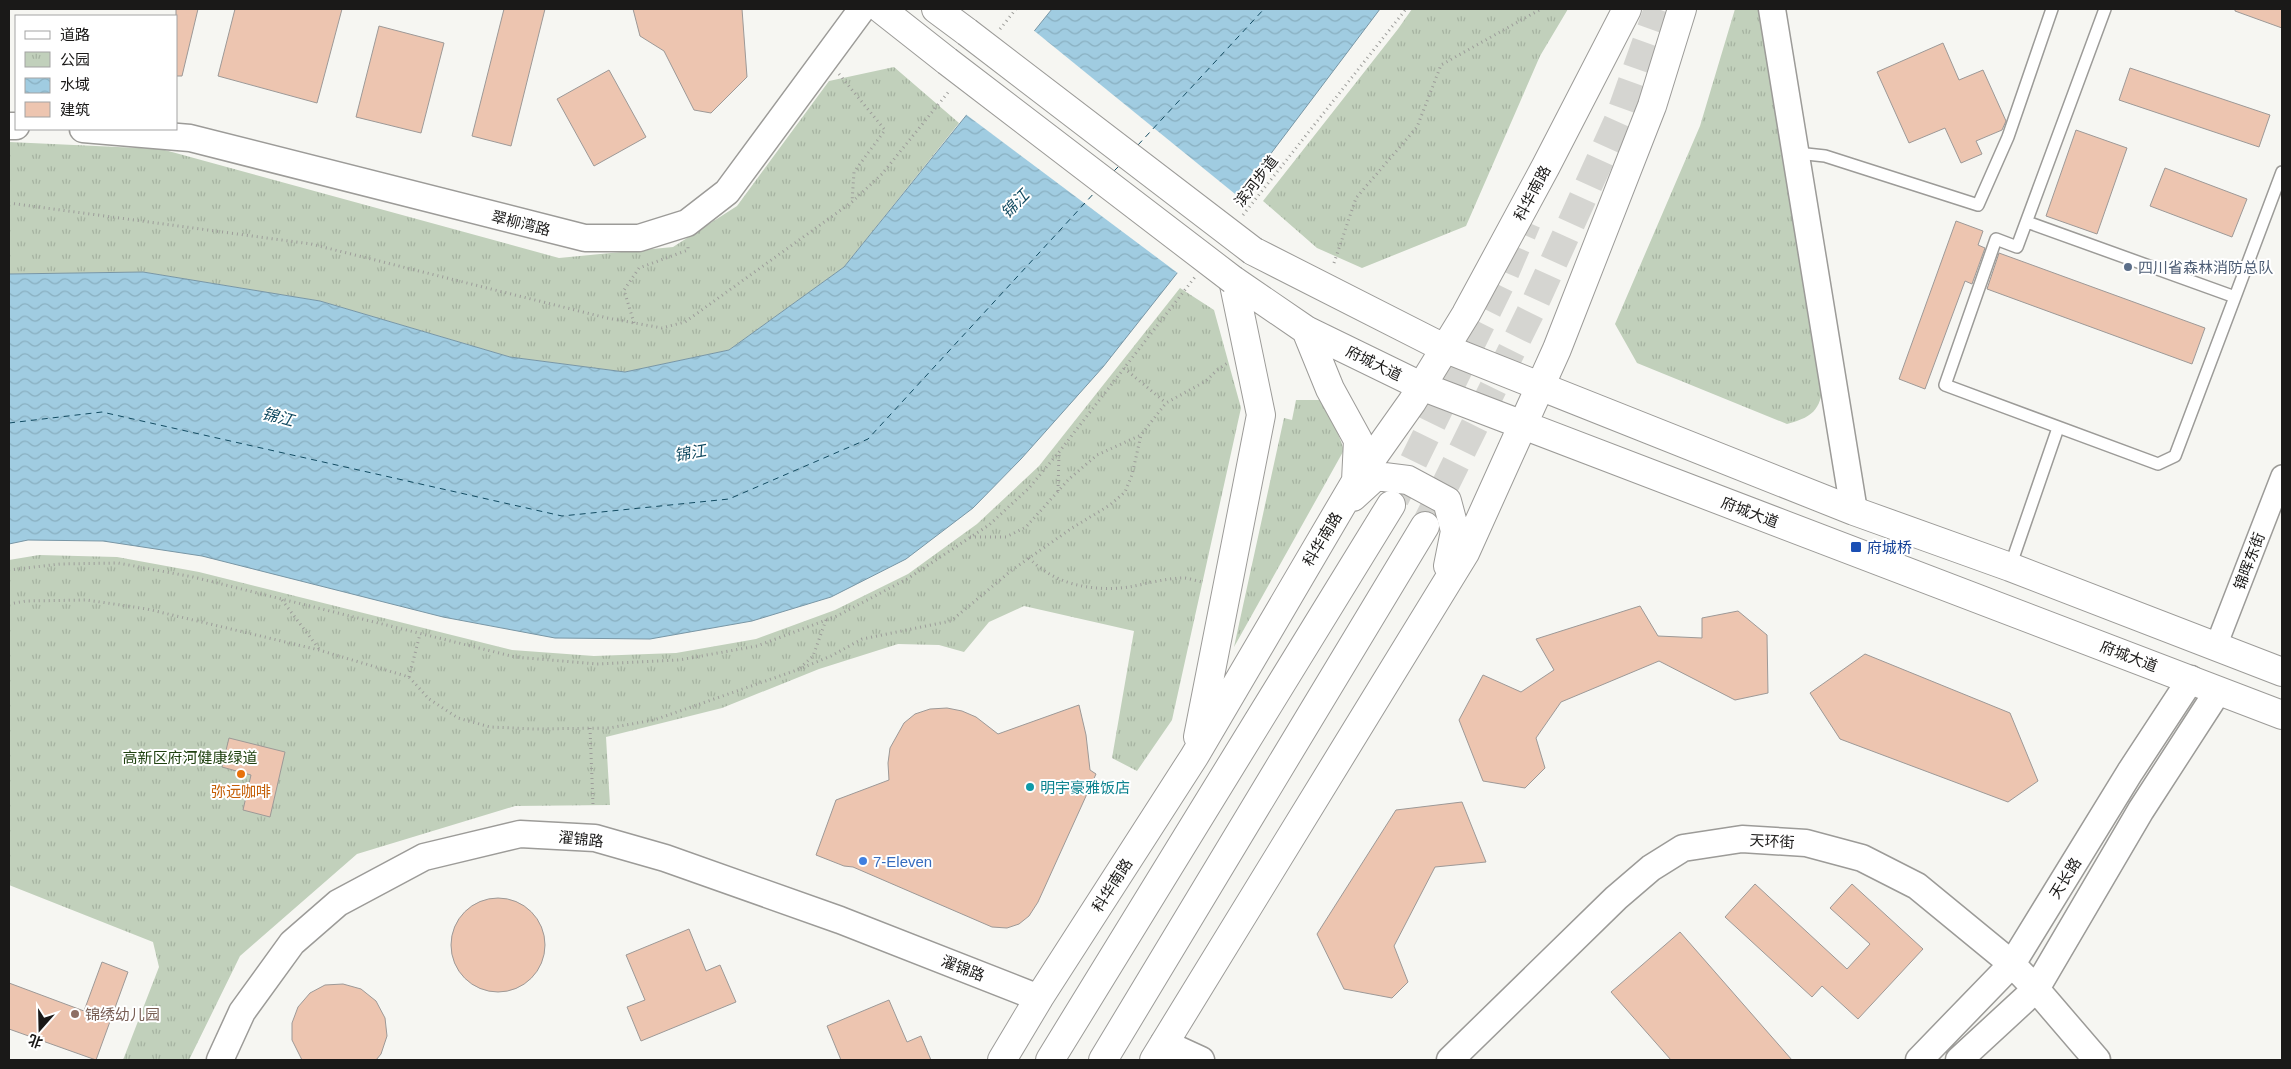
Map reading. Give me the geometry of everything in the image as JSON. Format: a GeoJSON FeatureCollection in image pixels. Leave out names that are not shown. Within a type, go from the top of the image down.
{"type":"FeatureCollection","features":[{"type":"Feature","properties":{"kind":"main road","name":"府城大道"},"geometry":{"type":"LineString","coordinates":[[881,9],[1232,280],[1306,330],[1421,386],[2191,679],[2282,716]]}},
{"type":"Feature","properties":{"kind":"main road"},"geometry":{"type":"LineString","coordinates":[[936,9],[1253,251],[1444,348],[1854,511],[2010,567],[2282,672]]}},
{"type":"Feature","properties":{"kind":"main road","name":"科华南路"},"geometry":{"type":"LineString","coordinates":[[1002,1060],[1039,998],[1194,757],[1356,481],[1421,386],[1466,314],[1627,9]]}},
{"type":"Feature","properties":{"kind":"main road"},"geometry":{"type":"LineString","coordinates":[[1159,1052],[1465,553],[1557,349],[1652,106],[1682,9]]}},
{"type":"Feature","properties":{"kind":"main road"},"geometry":{"type":"LineString","coordinates":[[1194,757],[1261,415],[1232,280]]}},
{"type":"Feature","properties":{"kind":"main road"},"geometry":{"type":"LineString","coordinates":[[1306,330],[1330,388],[1358,440],[1356,481]]}},
{"type":"Feature","properties":{"kind":"main road"},"geometry":{"type":"LineString","coordinates":[[1341,508],[1376,476],[1408,480],[1447,501],[1455,531],[1444,587]]}},
{"type":"Feature","properties":{"kind":"main road"},"geometry":{"type":"LineString","coordinates":[[1050,1060],[1391,506]]}},
{"type":"Feature","properties":{"kind":"main road"},"geometry":{"type":"LineString","coordinates":[[1103,1060],[1425,526]]}},
{"type":"Feature","properties":{"kind":"street","name":"翠柳湾路"},"geometry":{"type":"LineString","coordinates":[[95,130],[190,138],[585,238],[639,238],[687,223],[727,192],[862,9]]}},
{"type":"Feature","properties":{"kind":"street"},"geometry":{"type":"LineString","coordinates":[[1772,9],[1854,511]]}},
{"type":"Feature","properties":{"kind":"street","name":"锦晖东街"},"geometry":{"type":"LineString","coordinates":[[2216,646],[2282,476]]}},
{"type":"Feature","properties":{"kind":"street","name":"天长路"},"geometry":{"type":"LineString","coordinates":[[1918,1060],[2012,964],[2130,772],[2191,679]]}},
{"type":"Feature","properties":{"kind":"street","name":"天长路"},"geometry":{"type":"LineString","coordinates":[[1959,1060],[2036,988],[2141,810],[2218,691]]}},
{"type":"Feature","properties":{"kind":"street","name":"濯锦路"},"geometry":{"type":"LineString","coordinates":[[220,1060],[242,1012],[292,943],[338,903],[424,857],[520,834],[595,838],[665,858],[840,920],[1039,998]]}},
{"type":"Feature","properties":{"kind":"street","name":"天环街"},"geometry":{"type":"LineString","coordinates":[[1450,1060],[1616,898],[1651,868],[1683,848],[1742,839],[1806,843],[1862,858],[1917,886],[2012,964],[2036,988],[2097,1060]]}},
{"type":"Feature","properties":{"kind":"street"},"geometry":{"type":"LineString","coordinates":[[1159,1052],[1201,1060]]}},
{"type":"Feature","properties":{"kind":"lane"},"geometry":{"type":"LineString","coordinates":[[1797,153],[1825,156],[1978,205],[2008,137],[2052,9]]}},
{"type":"Feature","properties":{"kind":"lane"},"geometry":{"type":"LineString","coordinates":[[2105,9],[2017,246],[1996,240],[1945,385],[2158,464],[2175,456],[2282,172]]}},
{"type":"Feature","properties":{"kind":"lane"},"geometry":{"type":"LineString","coordinates":[[2027,222],[2235,297]]}},
{"type":"Feature","properties":{"kind":"lane"},"geometry":{"type":"LineString","coordinates":[[2010,567],[2058,428]]}},
{"type":"Feature","properties":{"kind":"path","name":"滨河步道"},"geometry":{"type":"LineString","coordinates":[[1238,222],[1406,9]]}},
{"type":"Feature","properties":{"kind":"path"},"geometry":{"type":"LineString","coordinates":[[1334,263],[1356,198],[1417,127],[1441,65],[1541,9]]}},
{"type":"Feature","properties":{"kind":"path"},"geometry":{"type":"LineString","coordinates":[[826,59],[886,130],[854,172],[852,202]]}},
{"type":"Feature","properties":{"kind":"path"},"geometry":{"type":"LineString","coordinates":[[634,322],[624,290],[639,268],[688,250],[687,223]]}},
{"type":"Feature","properties":{"kind":"path"},"geometry":{"type":"LineString","coordinates":[[9,570],[60,564],[118,563],[193,577],[515,657],[596,664],[679,660],[757,646],[826,620],[907,579],[989,525],[1029,488],[1059,452],[1196,276]]}},
{"type":"Feature","properties":{"kind":"path"},"geometry":{"type":"LineString","coordinates":[[9,604],[26,601],[95,601],[147,609],[319,650],[409,677],[429,699],[458,718],[490,728],[609,728],[654,720],[797,670],[831,656],[862,639],[951,621],[1012,570],[1110,505],[1125,492],[1132,476],[1141,435],[1166,403],[1206,381],[1228,363],[1248,354]]}},
{"type":"Feature","properties":{"kind":"path"},"geometry":{"type":"LineString","coordinates":[[1124,368],[1166,403]]}},
{"type":"Feature","properties":{"kind":"path"},"geometry":{"type":"LineString","coordinates":[[969,537],[1006,537],[1026,527],[1069,479],[1097,455],[1141,435]]}},
{"type":"Feature","properties":{"kind":"path"},"geometry":{"type":"LineString","coordinates":[[1058,492],[1059,452]]}},
{"type":"Feature","properties":{"kind":"path"},"geometry":{"type":"LineString","coordinates":[[1029,558],[1042,571],[1057,580],[1090,588],[1126,587],[1184,578],[1202,582]]}},
{"type":"Feature","properties":{"kind":"path"},"geometry":{"type":"LineString","coordinates":[[282,599],[319,650]]}},
{"type":"Feature","properties":{"kind":"path"},"geometry":{"type":"LineString","coordinates":[[797,670],[813,656],[826,620]]}},
{"type":"Feature","properties":{"kind":"path"},"geometry":{"type":"LineString","coordinates":[[409,677],[420,634]]}},
{"type":"Feature","properties":{"kind":"path"},"geometry":{"type":"LineString","coordinates":[[590,728],[593,805]]}},
{"type":"Feature","properties":{"kind":"green space"},"geometry":{"type":"Polygon","coordinates":[[[1412,9],[1568,9],[1540,56],[1466,226],[1362,268],[1317,248],[1263,201],[1412,9]]]}},
{"type":"Feature","properties":{"kind":"green space"},"geometry":{"type":"Polygon","coordinates":[[[1735,9],[1764,9],[1825,378],[1819,404],[1811,414],[1787,424],[1637,363],[1615,324],[1700,126],[1735,9]]]}},
{"type":"Feature","properties":{"kind":"green space"},"geometry":{"type":"Polygon","coordinates":[[[894,67],[959,123],[844,267],[729,350],[625,372],[510,357],[320,301],[143,272],[9,274],[9,142],[161,149],[559,258],[673,247],[737,206],[829,81],[894,67]]]}},
{"type":"Feature","properties":{"kind":"green space","name":"高新区府河健康绿道"},"geometry":{"type":"Polygon","coordinates":[[[1180,288],[1214,310],[1241,408],[1172,720],[1137,771],[1112,758],[1134,631],[1024,606],[989,622],[964,652],[939,645],[898,644],[819,669],[722,708],[606,737],[610,805],[515,806],[357,854],[240,956],[189,1060],[123,1060],[159,967],[153,942],[9,885],[9,560],[39,555],[117,557],[199,572],[512,650],[594,656],[676,653],[756,639],[835,610],[908,574],[977,524],[1039,466],[1180,288]]]}},
{"type":"Feature","properties":{"kind":"green space"},"geometry":{"type":"Polygon","coordinates":[[[1296,400],[1326,400],[1344,450],[1234,647],[1284,418],[1292,420],[1296,400]]]}},
{"type":"Feature","properties":{"kind":"water","name":"锦江"},"geometry":{"type":"Polygon","coordinates":[[[1052,9],[1380,9],[1260,168],[1103,367],[1021,459],[973,508],[906,559],[831,597],[752,621],[650,639],[555,638],[443,617],[202,556],[103,541],[28,540],[9,544],[9,274],[143,272],[320,301],[510,357],[625,372],[729,350],[844,267],[1052,9]]]}},
{"type":"Feature","properties":{"kind":"pier"},"geometry":{"type":"Polygon","coordinates":[[[1032,29],[1240,198],[1179,274],[964,113],[1032,29]]]}},
{"type":"Feature","properties":{"kind":"building"},"geometry":{"type":"Polygon","coordinates":[[[176,9],[198,9],[182,76],[178,76],[178,15],[176,15],[176,9]]]}},
{"type":"Feature","properties":{"kind":"building"},"geometry":{"type":"Polygon","coordinates":[[[235,9],[342,9],[317,103],[218,76],[235,9]]]}},
{"type":"Feature","properties":{"kind":"building"},"geometry":{"type":"Polygon","coordinates":[[[504,9],[545,9],[511,146],[472,136],[504,9]]]}},
{"type":"Feature","properties":{"kind":"building"},"geometry":{"type":"Polygon","coordinates":[[[633,9],[742,9],[747,77],[711,113],[694,110],[664,51],[640,36],[633,9]]]}},
{"type":"Feature","properties":{"kind":"building"},"geometry":{"type":"Polygon","coordinates":[[[2235,9],[2282,9],[2282,28],[2235,11],[2235,9]]]}},
{"type":"Feature","properties":{"kind":"building"},"geometry":{"type":"Polygon","coordinates":[[[379,26],[444,43],[421,133],[356,117],[379,26]]]}},
{"type":"Feature","properties":{"kind":"building"},"geometry":{"type":"Polygon","coordinates":[[[1943,43],[1959,80],[1983,70],[2006,121],[2002,130],[1976,141],[1982,154],[1961,163],[1945,128],[1909,143],[1877,72],[1943,43]]]}},
{"type":"Feature","properties":{"kind":"building"},"geometry":{"type":"Polygon","coordinates":[[[2130,68],[2270,115],[2259,147],[2119,100],[2130,68]]]}},
{"type":"Feature","properties":{"kind":"building"},"geometry":{"type":"Polygon","coordinates":[[[609,70],[646,137],[594,166],[557,99],[609,70]]]}},
{"type":"Feature","properties":{"kind":"building"},"geometry":{"type":"Polygon","coordinates":[[[2076,130],[2127,148],[2097,234],[2046,216],[2076,130]]]}},
{"type":"Feature","properties":{"kind":"building"},"geometry":{"type":"Polygon","coordinates":[[[2165,168],[2247,199],[2232,237],[2150,206],[2165,168]]]}},
{"type":"Feature","properties":{"kind":"building"},"geometry":{"type":"Polygon","coordinates":[[[1956,221],[1983,231],[1978,245],[1985,248],[1972,284],[1965,281],[1925,389],[1899,379],[1956,221]]]}},
{"type":"Feature","properties":{"kind":"building"},"geometry":{"type":"Polygon","coordinates":[[[1999,253],[2205,328],[2192,364],[1987,289],[1999,253]]]}},
{"type":"Feature","properties":{"kind":"building"},"geometry":{"type":"Polygon","coordinates":[[[1640,606],[1658,636],[1702,638],[1702,618],[1738,611],[1767,635],[1768,693],[1735,700],[1659,661],[1561,702],[1536,738],[1545,768],[1525,788],[1483,781],[1459,720],[1483,675],[1521,692],[1554,670],[1536,639],[1640,606]]]}},
{"type":"Feature","properties":{"kind":"building"},"geometry":{"type":"Polygon","coordinates":[[[1865,654],[2010,713],[2038,781],[2008,802],[1840,739],[1810,693],[1865,654]]]}},
{"type":"Feature","properties":{"kind":"building"},"geometry":{"type":"Polygon","coordinates":[[[1079,705],[1086,735],[1090,770],[1096,774],[1038,902],[1029,916],[1019,924],[1007,928],[992,927],[853,867],[844,866],[816,855],[836,800],[889,780],[888,763],[890,748],[904,723],[915,714],[930,709],[947,708],[962,711],[976,717],[998,734],[1079,705]]]}},
{"type":"Feature","properties":{"kind":"building"},"geometry":{"type":"Polygon","coordinates":[[[229,738],[285,752],[270,817],[243,810],[251,775],[222,767],[229,738]]]}},
{"type":"Feature","properties":{"kind":"building"},"geometry":{"type":"Polygon","coordinates":[[[1462,802],[1486,862],[1435,867],[1394,946],[1408,982],[1392,998],[1344,989],[1317,934],[1396,810],[1462,802]]]}},
{"type":"Feature","properties":{"kind":"building"},"geometry":{"type":"Polygon","coordinates":[[[1755,884],[1847,969],[1870,944],[1830,908],[1852,884],[1923,949],[1858,1019],[1822,986],[1812,997],[1725,917],[1755,884]]]}},
{"type":"Feature","properties":{"kind":"building"},"geometry":{"type":"Polygon","coordinates":[[[498,898],[516,901],[531,912],[542,927],[545,945],[542,963],[531,978],[516,989],[498,992],[480,989],[465,978],[454,963],[451,945],[454,927],[465,912],[480,901],[498,898]]]}},
{"type":"Feature","properties":{"kind":"building"},"geometry":{"type":"Polygon","coordinates":[[[689,929],[706,971],[720,965],[736,1002],[641,1041],[627,1007],[645,1000],[626,955],[689,929]]]}},
{"type":"Feature","properties":{"kind":"building"},"geometry":{"type":"Polygon","coordinates":[[[1680,932],[1792,1060],[1671,1060],[1611,992],[1680,932]]]}},
{"type":"Feature","properties":{"kind":"building"},"geometry":{"type":"Polygon","coordinates":[[[102,962],[128,972],[96,1060],[9,1029],[9,983],[84,1011],[102,962]]]}},
{"type":"Feature","properties":{"kind":"building"},"geometry":{"type":"Polygon","coordinates":[[[343,984],[361,989],[376,1001],[385,1018],[387,1036],[381,1054],[376,1060],[302,1060],[292,1040],[292,1023],[298,1007],[310,993],[325,985],[343,984]]]}},
{"type":"Feature","properties":{"kind":"building"},"geometry":{"type":"Polygon","coordinates":[[[889,1000],[907,1042],[921,1036],[931,1060],[841,1060],[827,1026],[889,1000]]]}},
{"type":"Feature","properties":{"kind":"ferry route"},"geometry":{"type":"LineString","coordinates":[[1138,145],[1264,9]]}},
{"type":"Feature","properties":{"kind":"ferry route"},"geometry":{"type":"LineString","coordinates":[[1114,171],[1120,165]]}},
{"type":"Feature","properties":{"kind":"ferry route"},"geometry":{"type":"LineString","coordinates":[[9,423],[102,412],[562,516],[729,499],[868,439],[1096,191]]}},
{"type":"Feature","properties":{"kind":"tunnel"},"geometry":{"type":"LineString","coordinates":[[1425,526],[1535,303],[1619,118],[1658,9]]}},
{"type":"Feature","properties":{"kind":"tunnel"},"geometry":{"type":"LineString","coordinates":[[1395,499],[1500,285],[1527,222]]}},
{"type":"Feature","properties":{"kind":"place","name":"四川省森林消防总队"},"geometry":{"type":"Point","coordinates":[2128,267]}},
{"type":"Feature","properties":{"kind":"place","name":"府城桥"},"geometry":{"type":"Point","coordinates":[1856,547]}},
{"type":"Feature","properties":{"kind":"place","name":"弥远咖啡"},"geometry":{"type":"Point","coordinates":[241,774]}},
{"type":"Feature","properties":{"kind":"place","name":"明宇豪雅饭店"},"geometry":{"type":"Point","coordinates":[1030,787]}},
{"type":"Feature","properties":{"kind":"place","name":"7-Eleven"},"geometry":{"type":"Point","coordinates":[863,861]}},
{"type":"Feature","properties":{"kind":"place","name":"锦绣幼儿园"},"geometry":{"type":"Point","coordinates":[75,1014]}}]}
